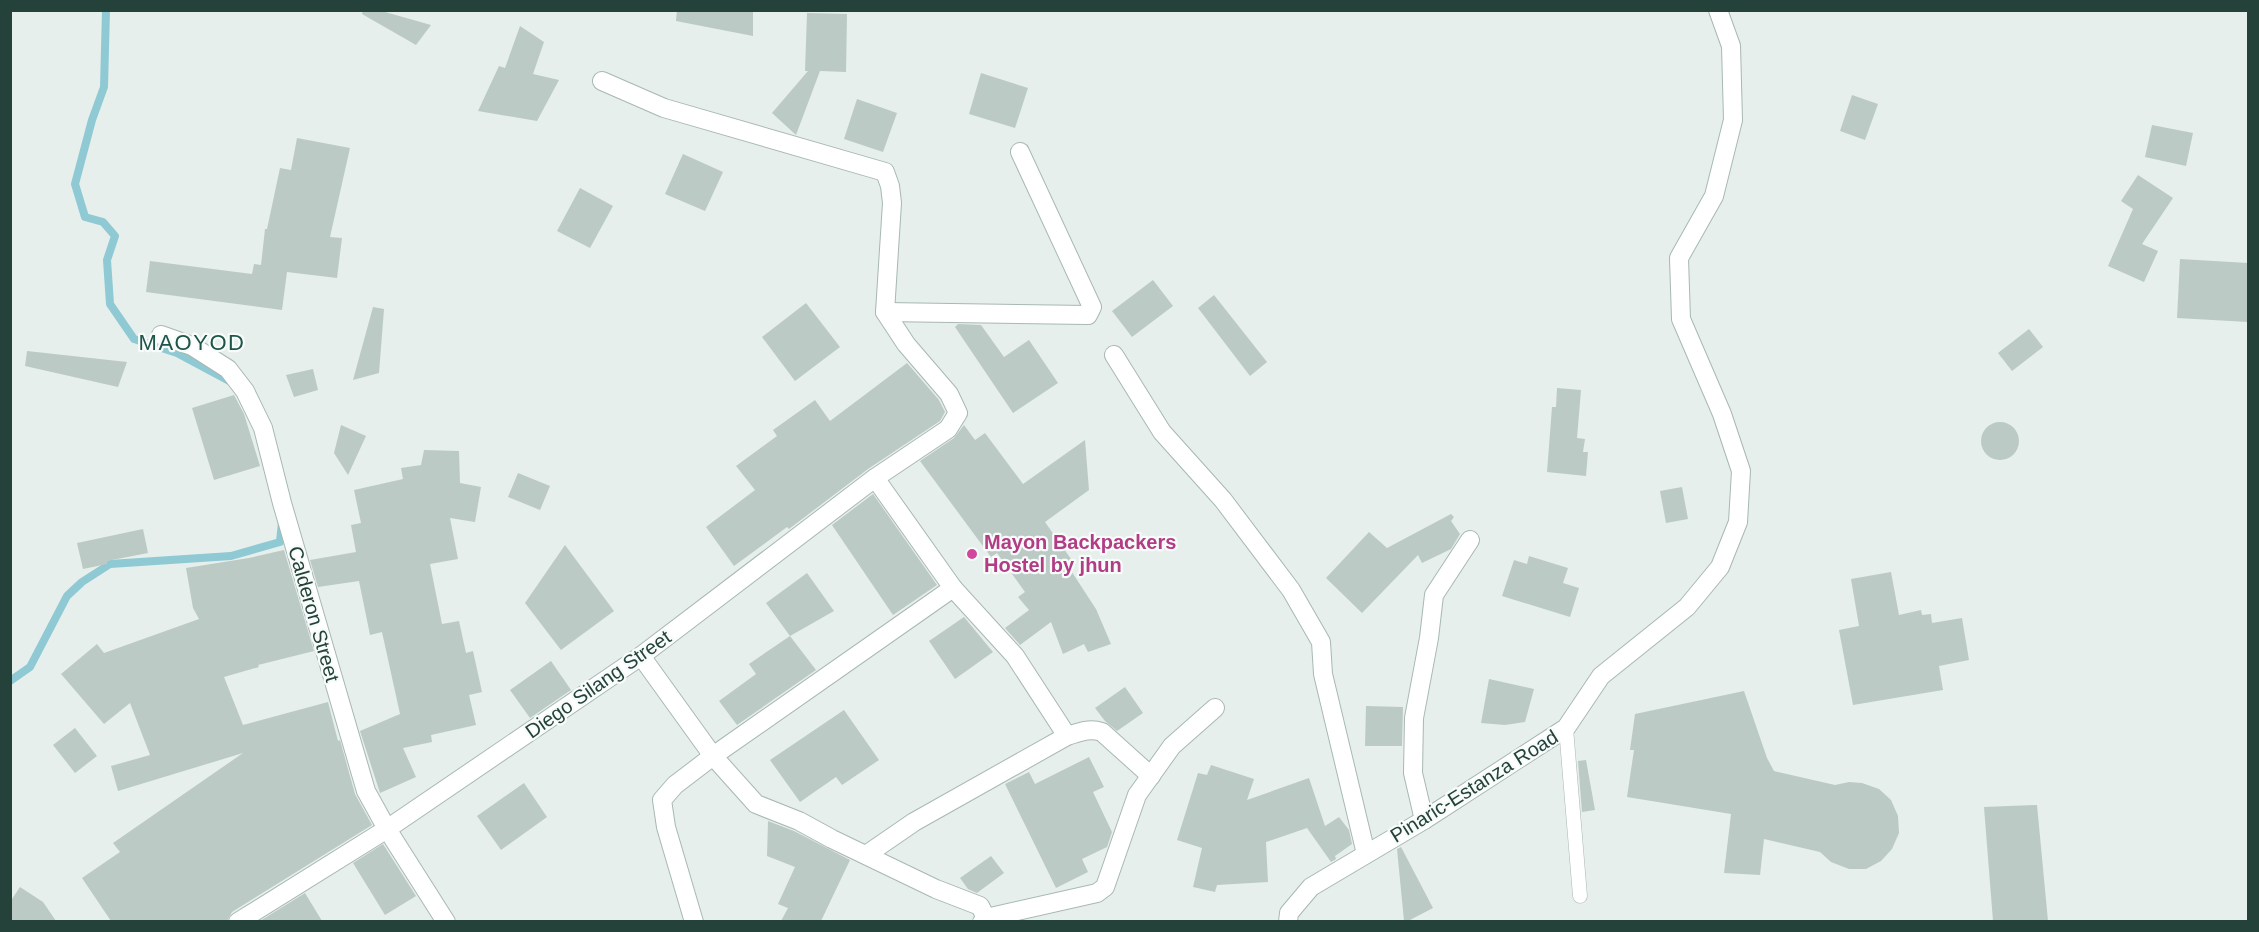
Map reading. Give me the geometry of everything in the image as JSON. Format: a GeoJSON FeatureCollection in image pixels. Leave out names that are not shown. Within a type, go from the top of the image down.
{"type":"FeatureCollection","features":[{"type":"Feature","properties":{"kind":"street","name":"Pinaric-Estanza Road"},"geometry":{"type":"LineString","coordinates":[[1288,921],[1289,913],[1311,887],[1424,820],[1566,728],[1601,676],[1687,607],[1720,567],[1738,522],[1741,471],[1722,414],[1681,320],[1679,258],[1714,196],[1733,120],[1731,46],[1718,10]]}},
{"type":"Feature","properties":{"kind":"street"},"geometry":{"type":"LineString","coordinates":[[602,81],[664,108],[885,172],[892,203],[885,312],[1088,315],[1092,307],[1020,152]]}},
{"type":"Feature","properties":{"kind":"street","name":"Diego Silang Street"},"geometry":{"type":"LineString","coordinates":[[238,921],[387,829],[641,656],[874,478],[948,429],[958,412],[949,394],[906,344],[885,312]]}},
{"type":"Feature","properties":{"kind":"street","name":"Calderon Street"},"geometry":{"type":"LineString","coordinates":[[161,335],[192,346],[228,369],[246,391],[263,428],[282,503],[366,791],[387,829],[446,921]]}},
{"type":"Feature","properties":{"kind":"street"},"geometry":{"type":"LineString","coordinates":[[1114,355],[1162,432],[1223,500],[1291,590],[1321,642],[1323,674],[1366,854]]}},
{"type":"Feature","properties":{"kind":"street"},"geometry":{"type":"LineString","coordinates":[[874,478],[952,588],[1015,656],[1067,736]]}},
{"type":"Feature","properties":{"kind":"street"},"geometry":{"type":"LineString","coordinates":[[1424,820],[1413,773],[1414,718],[1429,638],[1434,595],[1470,540]]}},
{"type":"Feature","properties":{"kind":"street"},"geometry":{"type":"LineString","coordinates":[[694,921],[666,827],[662,800],[675,785],[712,756],[952,588]]}},
{"type":"Feature","properties":{"kind":"street"},"geometry":{"type":"LineString","coordinates":[[641,656],[712,756],[756,804],[799,821],[936,889],[980,906],[984,920],[1096,893],[1105,887],[1137,795],[1173,746],[1215,708]]}},
{"type":"Feature","properties":{"kind":"street"},"geometry":{"type":"LineString","coordinates":[[866,855],[914,822],[1067,736],[1093,729],[1102,732],[1151,776]]}},
{"type":"Feature","properties":{"kind":"lane"},"geometry":{"type":"LineString","coordinates":[[1566,728],[1580,896]]}},
{"type":"Feature","properties":{"kind":"building"},"geometry":{"type":"Polygon","coordinates":[[[363,10],[378,10],[431,25],[416,45],[362,14],[363,10]]]}},
{"type":"Feature","properties":{"kind":"building"},"geometry":{"type":"Polygon","coordinates":[[[677,10],[753,10],[753,36],[676,21],[677,10]]]}},
{"type":"Feature","properties":{"kind":"building"},"geometry":{"type":"Polygon","coordinates":[[[807,13],[847,14],[846,72],[820,71],[796,135],[772,113],[808,71],[805,71],[807,13]]]}},
{"type":"Feature","properties":{"kind":"building"},"geometry":{"type":"Polygon","coordinates":[[[520,26],[544,42],[533,74],[559,80],[537,121],[478,111],[499,66],[505,68],[520,26]]]}},
{"type":"Feature","properties":{"kind":"building"},"geometry":{"type":"Polygon","coordinates":[[[981,73],[1028,88],[1015,128],[969,114],[981,73]]]}},
{"type":"Feature","properties":{"kind":"building"},"geometry":{"type":"Polygon","coordinates":[[[1852,95],[1878,104],[1865,140],[1840,131],[1852,95]]]}},
{"type":"Feature","properties":{"kind":"building"},"geometry":{"type":"Polygon","coordinates":[[[857,99],[897,113],[883,152],[844,139],[857,99]]]}},
{"type":"Feature","properties":{"kind":"building"},"geometry":{"type":"Polygon","coordinates":[[[2152,125],[2193,133],[2186,166],[2145,157],[2152,125]]]}},
{"type":"Feature","properties":{"kind":"building"},"geometry":{"type":"Polygon","coordinates":[[[297,138],[350,148],[330,237],[342,238],[337,278],[287,272],[282,310],[146,292],[150,261],[252,274],[254,264],[261,265],[265,229],[267,229],[280,168],[291,170],[297,138]]]}},
{"type":"Feature","properties":{"kind":"building"},"geometry":{"type":"Polygon","coordinates":[[[683,154],[723,172],[705,211],[665,194],[683,154]]]}},
{"type":"Feature","properties":{"kind":"building"},"geometry":{"type":"Polygon","coordinates":[[[2138,175],[2173,198],[2142,244],[2158,251],[2144,282],[2108,266],[2133,209],[2121,201],[2138,175]]]}},
{"type":"Feature","properties":{"kind":"building"},"geometry":{"type":"Polygon","coordinates":[[[580,188],[613,206],[590,248],[557,231],[580,188]]]}},
{"type":"Feature","properties":{"kind":"building"},"geometry":{"type":"Polygon","coordinates":[[[2180,259],[2248,263],[2248,322],[2177,318],[2180,259]]]}},
{"type":"Feature","properties":{"kind":"building"},"geometry":{"type":"Polygon","coordinates":[[[1153,280],[1173,306],[1132,337],[1112,311],[1153,280]]]}},
{"type":"Feature","properties":{"kind":"building"},"geometry":{"type":"Polygon","coordinates":[[[1214,295],[1267,362],[1250,376],[1198,308],[1214,295]]]}},
{"type":"Feature","properties":{"kind":"building"},"geometry":{"type":"Polygon","coordinates":[[[806,303],[840,347],[795,381],[762,337],[806,303]]]}},
{"type":"Feature","properties":{"kind":"building"},"geometry":{"type":"Polygon","coordinates":[[[373,307],[384,309],[379,373],[353,380],[373,307]]]}},
{"type":"Feature","properties":{"kind":"building"},"geometry":{"type":"Polygon","coordinates":[[[958,324],[981,325],[1004,357],[1029,340],[1058,383],[1013,413],[955,327],[958,324]]]}},
{"type":"Feature","properties":{"kind":"building"},"geometry":{"type":"Polygon","coordinates":[[[2029,329],[2043,347],[2012,371],[1998,353],[2029,329]]]}},
{"type":"Feature","properties":{"kind":"building"},"geometry":{"type":"Polygon","coordinates":[[[27,351],[127,362],[118,387],[25,366],[27,351]]]}},
{"type":"Feature","properties":{"kind":"building"},"geometry":{"type":"Polygon","coordinates":[[[907,363],[939,400],[945,412],[940,421],[868,469],[789,529],[787,527],[734,566],[706,527],[755,490],[736,466],[777,436],[773,430],[815,400],[830,421],[907,363]]]}},
{"type":"Feature","properties":{"kind":"building"},"geometry":{"type":"Polygon","coordinates":[[[313,369],[318,390],[294,397],[286,375],[313,369]]]}},
{"type":"Feature","properties":{"kind":"building"},"geometry":{"type":"Polygon","coordinates":[[[1557,388],[1581,390],[1577,438],[1585,439],[1583,452],[1588,452],[1586,476],[1547,472],[1552,407],[1556,407],[1557,388]]]}},
{"type":"Feature","properties":{"kind":"building"},"geometry":{"type":"Polygon","coordinates":[[[234,395],[244,414],[260,466],[214,480],[192,408],[234,395]]]}},
{"type":"Feature","properties":{"kind":"building"},"geometry":{"type":"Polygon","coordinates":[[[2000,422],[2013,428],[2019,441],[2013,454],[2000,460],[1987,454],[1981,441],[1987,428],[2000,422]]]}},
{"type":"Feature","properties":{"kind":"building"},"geometry":{"type":"Polygon","coordinates":[[[341,425],[366,436],[348,475],[334,453],[341,425]]]}},
{"type":"Feature","properties":{"kind":"building"},"geometry":{"type":"Polygon","coordinates":[[[964,425],[975,440],[985,433],[1023,484],[1085,440],[1089,490],[1045,522],[1071,559],[1066,563],[1096,609],[1111,644],[1088,652],[1084,644],[1063,654],[1051,622],[1020,645],[1005,628],[1029,610],[1018,597],[1025,592],[997,553],[991,557],[920,461],[954,438],[964,425]]]}},
{"type":"Feature","properties":{"kind":"building"},"geometry":{"type":"Polygon","coordinates":[[[424,450],[459,451],[460,483],[481,487],[475,522],[450,518],[458,559],[430,564],[442,624],[459,621],[466,653],[473,651],[482,692],[469,695],[476,725],[431,735],[432,742],[403,748],[416,777],[380,793],[360,731],[400,714],[382,632],[370,635],[359,581],[318,587],[310,560],[356,552],[351,525],[361,523],[354,490],[403,479],[401,468],[421,465],[424,450]]]}},
{"type":"Feature","properties":{"kind":"building"},"geometry":{"type":"Polygon","coordinates":[[[518,473],[550,486],[540,510],[508,497],[518,473]]]}},
{"type":"Feature","properties":{"kind":"building"},"geometry":{"type":"Polygon","coordinates":[[[1682,487],[1688,519],[1666,523],[1660,491],[1682,487]]]}},
{"type":"Feature","properties":{"kind":"building"},"geometry":{"type":"Polygon","coordinates":[[[873,494],[937,585],[893,615],[832,525],[873,494]]]}},
{"type":"Feature","properties":{"kind":"building"},"geometry":{"type":"Polygon","coordinates":[[[1451,514],[1454,517],[1451,521],[1460,534],[1451,549],[1422,563],[1418,555],[1362,613],[1326,578],[1369,532],[1387,548],[1451,514]]]}},
{"type":"Feature","properties":{"kind":"building"},"geometry":{"type":"Polygon","coordinates":[[[143,529],[148,553],[107,561],[107,564],[83,569],[77,543],[143,529]]]}},
{"type":"Feature","properties":{"kind":"building"},"geometry":{"type":"Polygon","coordinates":[[[565,545],[614,611],[561,650],[525,603],[565,545]]]}},
{"type":"Feature","properties":{"kind":"building"},"geometry":{"type":"Polygon","coordinates":[[[284,550],[314,651],[258,665],[259,667],[224,677],[243,725],[328,702],[355,794],[372,825],[232,912],[227,921],[111,921],[82,878],[120,852],[113,843],[243,753],[118,791],[111,766],[150,755],[130,703],[104,724],[61,674],[97,644],[104,653],[199,619],[193,608],[186,568],[284,550]]]}},
{"type":"Feature","properties":{"kind":"building"},"geometry":{"type":"Polygon","coordinates":[[[1529,556],[1568,568],[1563,583],[1579,588],[1570,617],[1502,596],[1514,560],[1527,564],[1529,556]]]}},
{"type":"Feature","properties":{"kind":"building"},"geometry":{"type":"Polygon","coordinates":[[[1891,572],[1899,615],[1921,610],[1922,615],[1931,614],[1932,623],[1962,618],[1969,660],[1939,666],[1943,690],[1853,705],[1839,630],[1859,626],[1851,579],[1891,572]]]}},
{"type":"Feature","properties":{"kind":"building"},"geometry":{"type":"Polygon","coordinates":[[[807,573],[834,611],[790,636],[766,603],[807,573]]]}},
{"type":"Feature","properties":{"kind":"building"},"geometry":{"type":"Polygon","coordinates":[[[964,617],[993,652],[955,679],[929,641],[964,617]]]}},
{"type":"Feature","properties":{"kind":"building"},"geometry":{"type":"Polygon","coordinates":[[[790,636],[816,670],[737,725],[719,701],[756,674],[749,664],[790,636]]]}},
{"type":"Feature","properties":{"kind":"building"},"geometry":{"type":"Polygon","coordinates":[[[551,661],[571,690],[530,718],[510,690],[551,661]]]}},
{"type":"Feature","properties":{"kind":"building"},"geometry":{"type":"Polygon","coordinates":[[[1489,679],[1534,689],[1525,722],[1505,725],[1481,723],[1489,679]]]}},
{"type":"Feature","properties":{"kind":"building"},"geometry":{"type":"Polygon","coordinates":[[[1125,687],[1143,713],[1117,731],[1095,708],[1125,687]]]}},
{"type":"Feature","properties":{"kind":"building"},"geometry":{"type":"Polygon","coordinates":[[[1744,691],[1767,758],[1774,771],[1835,785],[1849,782],[1862,783],[1879,789],[1891,800],[1898,816],[1899,833],[1892,849],[1881,861],[1866,869],[1849,869],[1831,862],[1820,852],[1764,839],[1760,875],[1724,873],[1731,814],[1627,797],[1634,750],[1630,750],[1635,714],[1744,691]]]}},
{"type":"Feature","properties":{"kind":"building"},"geometry":{"type":"Polygon","coordinates":[[[1366,706],[1403,707],[1402,746],[1365,746],[1366,706]]]}},
{"type":"Feature","properties":{"kind":"building"},"geometry":{"type":"Polygon","coordinates":[[[844,710],[879,760],[842,785],[836,777],[800,802],[770,760],[844,710]]]}},
{"type":"Feature","properties":{"kind":"building"},"geometry":{"type":"Polygon","coordinates":[[[75,728],[97,756],[75,773],[53,745],[75,728]]]}},
{"type":"Feature","properties":{"kind":"building"},"geometry":{"type":"Polygon","coordinates":[[[1089,757],[1104,787],[1093,792],[1112,832],[1107,847],[1082,859],[1088,872],[1056,888],[1005,784],[1029,772],[1035,784],[1089,757]]]}},
{"type":"Feature","properties":{"kind":"building"},"geometry":{"type":"Polygon","coordinates":[[[1586,760],[1595,810],[1582,812],[1578,761],[1586,760]]]}},
{"type":"Feature","properties":{"kind":"building"},"geometry":{"type":"Polygon","coordinates":[[[1211,765],[1254,779],[1247,800],[1309,778],[1325,826],[1339,817],[1349,830],[1352,844],[1335,856],[1336,859],[1331,862],[1307,828],[1266,842],[1268,882],[1217,885],[1215,892],[1193,887],[1202,848],[1177,840],[1198,773],[1207,775],[1211,765]]]}},
{"type":"Feature","properties":{"kind":"building"},"geometry":{"type":"Polygon","coordinates":[[[524,783],[547,817],[501,850],[477,816],[524,783]]]}},
{"type":"Feature","properties":{"kind":"building"},"geometry":{"type":"Polygon","coordinates":[[[2037,805],[2048,921],[1993,921],[1984,807],[2037,805]]]}},
{"type":"Feature","properties":{"kind":"building"},"geometry":{"type":"Polygon","coordinates":[[[768,821],[794,831],[850,860],[821,921],[781,921],[788,908],[778,904],[795,867],[767,856],[768,821]]]}},
{"type":"Feature","properties":{"kind":"building"},"geometry":{"type":"Polygon","coordinates":[[[383,844],[416,896],[385,915],[353,863],[383,844]]]}},
{"type":"Feature","properties":{"kind":"building"},"geometry":{"type":"Polygon","coordinates":[[[1401,847],[1433,908],[1408,921],[1404,921],[1397,849],[1401,847]]]}},
{"type":"Feature","properties":{"kind":"building"},"geometry":{"type":"Polygon","coordinates":[[[991,856],[1004,873],[977,893],[968,889],[960,878],[991,856]]]}},
{"type":"Feature","properties":{"kind":"building"},"geometry":{"type":"Polygon","coordinates":[[[20,887],[43,902],[56,921],[10,921],[10,902],[20,887]]]}},
{"type":"Feature","properties":{"kind":"building"},"geometry":{"type":"Polygon","coordinates":[[[305,893],[322,921],[260,921],[305,893]]]}},
{"type":"Feature","properties":{"kind":"waterway"},"geometry":{"type":"LineString","coordinates":[[106,10],[104,87],[92,120],[75,184],[85,217],[103,222],[115,236],[107,260],[110,304],[134,339],[177,353],[233,383]]}},
{"type":"Feature","properties":{"kind":"waterway"},"geometry":{"type":"LineString","coordinates":[[10,681],[30,667],[67,596],[82,582],[110,564],[231,556],[280,542],[282,522]]}},
{"type":"Feature","properties":{"kind":"place","name":"Mayon Backpackers Hostel by jhun"},"geometry":{"type":"Point","coordinates":[972,554]}},
{"type":"Feature","properties":{"kind":"district","name":"MAOYOD"},"geometry":{"type":"Point","coordinates":[192,342]}}]}
